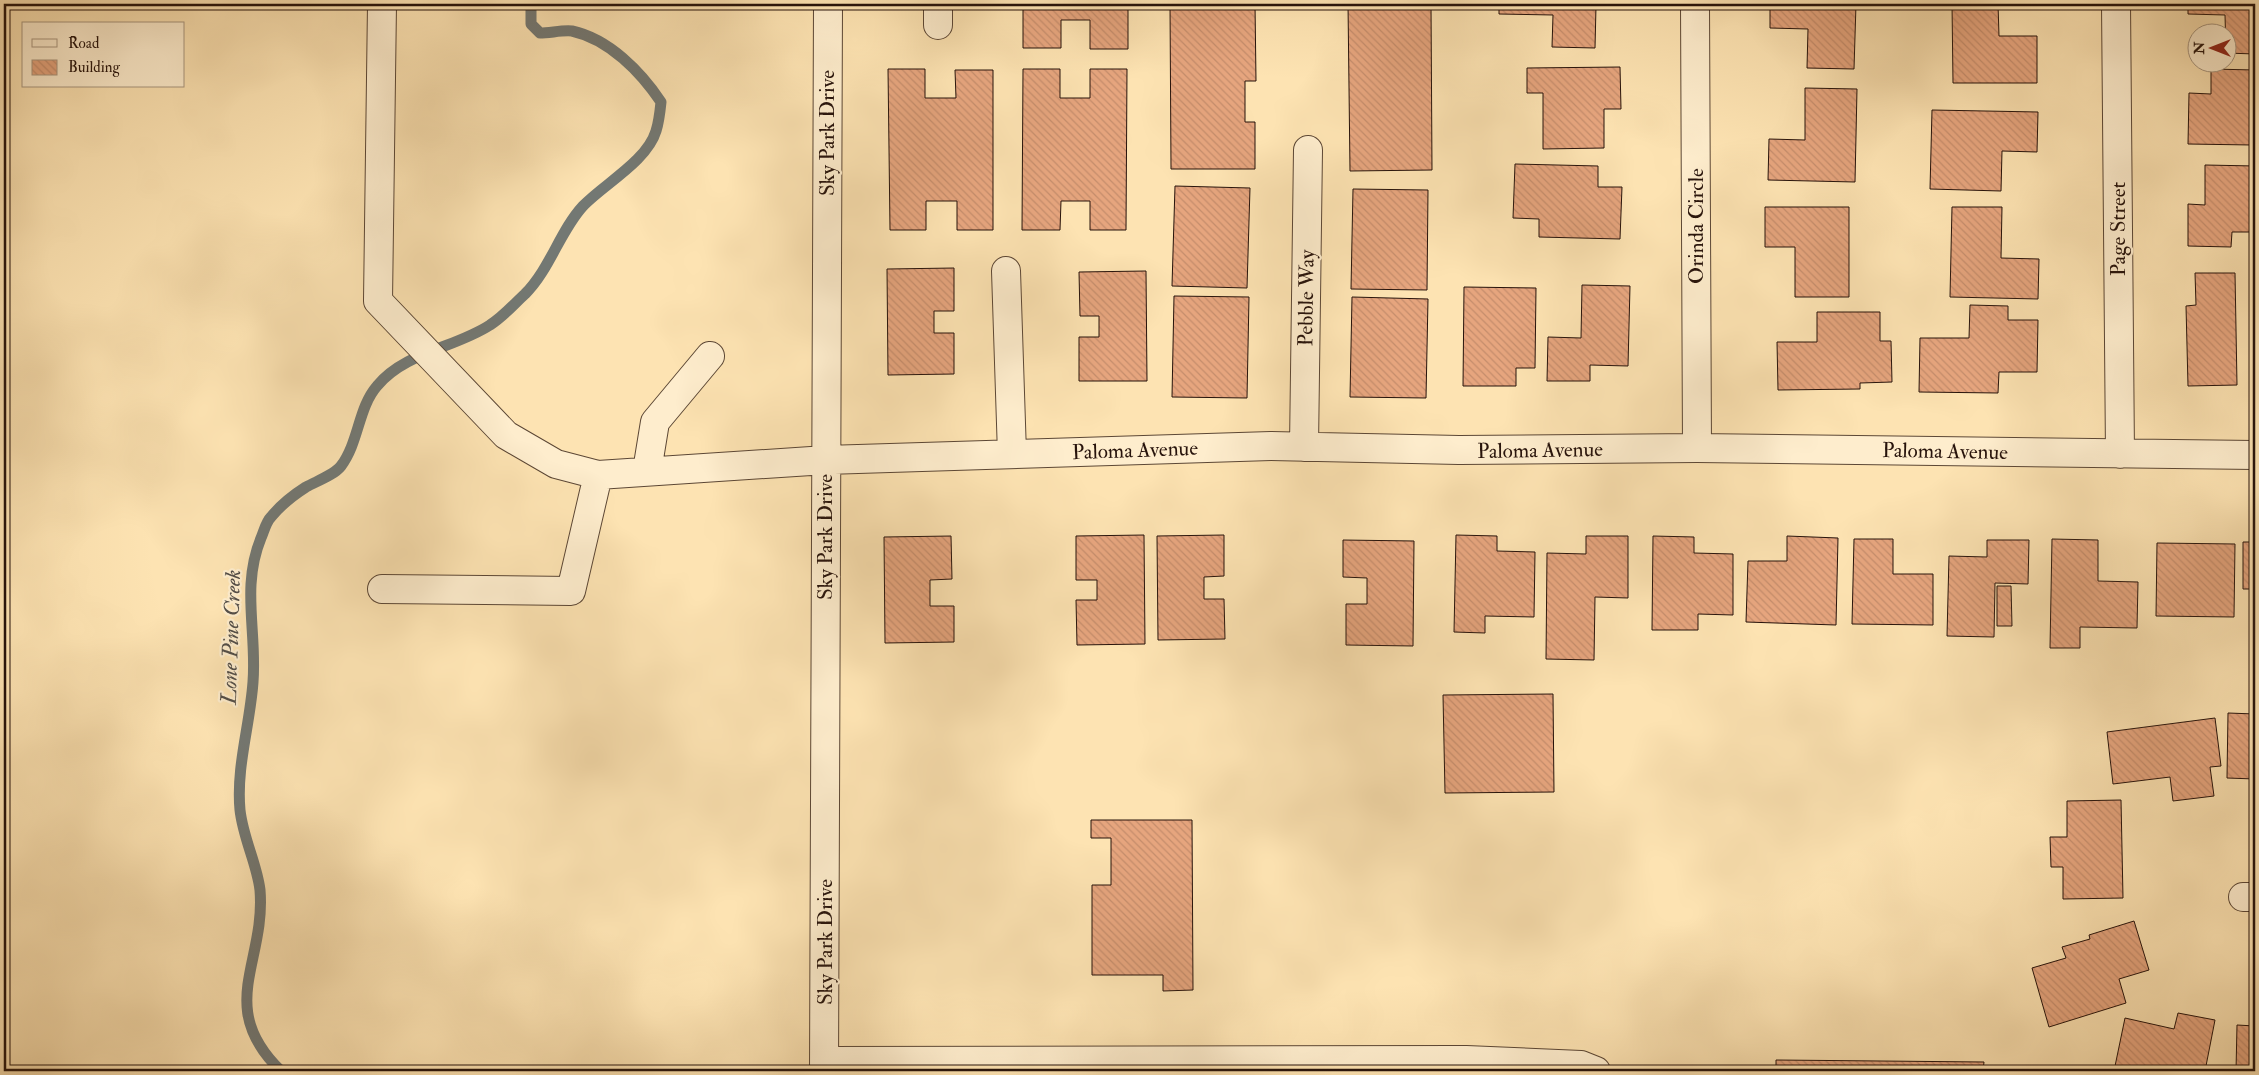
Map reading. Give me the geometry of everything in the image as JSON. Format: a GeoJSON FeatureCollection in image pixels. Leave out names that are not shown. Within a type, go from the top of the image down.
{"type":"FeatureCollection","features":[{"type":"Feature","properties":{"kind":"street","name":"Paloma Avenue"},"geometry":{"type":"LineString","coordinates":[[382,4],[378,301],[506,435],[556,464],[598,475],[826,460],[1304,447],[1459,450],[1697,448],[2255,455]]}},
{"type":"Feature","properties":{"kind":"street","name":"Sky Park Drive"},"geometry":{"type":"LineString","coordinates":[[824,1066],[828,4]]}},
{"type":"Feature","properties":{"kind":"street","name":"Orinda Circle"},"geometry":{"type":"LineString","coordinates":[[1695,4],[1697,448]]}},
{"type":"Feature","properties":{"kind":"street","name":"Page Street"},"geometry":{"type":"LineString","coordinates":[[2116,4],[2120,454]]}},
{"type":"Feature","properties":{"kind":"street","name":"Pebble Way"},"geometry":{"type":"LineString","coordinates":[[1304,447],[1308,150]]}},
{"type":"Feature","properties":{"kind":"street"},"geometry":{"type":"LineString","coordinates":[[1006,271],[1012,454]]}},
{"type":"Feature","properties":{"kind":"street"},"geometry":{"type":"LineString","coordinates":[[647,472],[655,422],[710,356]]}},
{"type":"Feature","properties":{"kind":"street"},"geometry":{"type":"LineString","coordinates":[[382,589],[571,591],[598,475]]}},
{"type":"Feature","properties":{"kind":"street"},"geometry":{"type":"LineString","coordinates":[[824,1066],[1466,1060],[1581,1065],[1596,1071]]}},
{"type":"Feature","properties":{"kind":"building"},"geometry":{"type":"Polygon","coordinates":[[[1023,4],[1128,4],[1128,49],[1090,49],[1090,20],[1061,20],[1061,48],[1023,48],[1023,4]]]}},
{"type":"Feature","properties":{"kind":"building"},"geometry":{"type":"Polygon","coordinates":[[[1170,4],[1255,4],[1256,81],[1245,81],[1245,122],[1255,122],[1255,169],[1171,169],[1170,4]]]}},
{"type":"Feature","properties":{"kind":"building"},"geometry":{"type":"Polygon","coordinates":[[[1348,4],[1431,4],[1432,170],[1350,171],[1348,4]]]}},
{"type":"Feature","properties":{"kind":"building"},"geometry":{"type":"Polygon","coordinates":[[[1499,4],[1596,6],[1595,48],[1552,47],[1553,15],[1499,14],[1499,4]]]}},
{"type":"Feature","properties":{"kind":"building"},"geometry":{"type":"Polygon","coordinates":[[[1770,4],[1856,4],[1854,69],[1807,68],[1808,29],[1770,28],[1770,4]]]}},
{"type":"Feature","properties":{"kind":"building"},"geometry":{"type":"Polygon","coordinates":[[[1952,4],[1998,4],[1999,36],[2037,36],[2037,83],[1953,83],[1952,4]]]}},
{"type":"Feature","properties":{"kind":"building"},"geometry":{"type":"Polygon","coordinates":[[[2188,4],[2255,4],[2255,54],[2236,53],[2236,22],[2225,22],[2225,15],[2188,14],[2188,4]]]}},
{"type":"Feature","properties":{"kind":"building"},"geometry":{"type":"Polygon","coordinates":[[[1620,67],[1621,109],[1604,109],[1604,148],[1543,149],[1543,93],[1527,93],[1527,68],[1620,67]]]}},
{"type":"Feature","properties":{"kind":"building"},"geometry":{"type":"Polygon","coordinates":[[[888,69],[925,69],[925,98],[956,98],[955,70],[993,70],[993,230],[957,230],[957,201],[926,201],[926,230],[890,230],[888,69]]]}},
{"type":"Feature","properties":{"kind":"building"},"geometry":{"type":"Polygon","coordinates":[[[1023,69],[1060,69],[1060,98],[1090,98],[1090,69],[1127,69],[1126,230],[1090,230],[1090,201],[1061,201],[1060,230],[1022,230],[1023,69]]]}},
{"type":"Feature","properties":{"kind":"building"},"geometry":{"type":"Polygon","coordinates":[[[2255,70],[2255,124],[2252,124],[2252,145],[2188,144],[2189,93],[2211,94],[2211,72],[2255,70]]]}},
{"type":"Feature","properties":{"kind":"building"},"geometry":{"type":"Polygon","coordinates":[[[1805,88],[1857,89],[1855,182],[1768,180],[1769,139],[1805,140],[1805,88]]]}},
{"type":"Feature","properties":{"kind":"building"},"geometry":{"type":"Polygon","coordinates":[[[1932,110],[2038,112],[2037,152],[2002,151],[2001,191],[1930,189],[1932,110]]]}},
{"type":"Feature","properties":{"kind":"building"},"geometry":{"type":"Polygon","coordinates":[[[1515,164],[1598,166],[1598,187],[1622,187],[1620,239],[1539,237],[1539,219],[1513,218],[1515,164]]]}},
{"type":"Feature","properties":{"kind":"building"},"geometry":{"type":"Polygon","coordinates":[[[2205,165],[2255,166],[2255,232],[2232,232],[2231,247],[2188,246],[2188,204],[2205,205],[2205,165]]]}},
{"type":"Feature","properties":{"kind":"building"},"geometry":{"type":"Polygon","coordinates":[[[1175,186],[1250,188],[1247,288],[1172,286],[1175,186]]]}},
{"type":"Feature","properties":{"kind":"building"},"geometry":{"type":"Polygon","coordinates":[[[1353,189],[1428,190],[1427,290],[1351,289],[1353,189]]]}},
{"type":"Feature","properties":{"kind":"building"},"geometry":{"type":"Polygon","coordinates":[[[1765,207],[1849,207],[1849,297],[1795,297],[1795,247],[1765,247],[1765,207]]]}},
{"type":"Feature","properties":{"kind":"building"},"geometry":{"type":"Polygon","coordinates":[[[1952,207],[2002,207],[2001,258],[2039,259],[2038,299],[1950,297],[1952,207]]]}},
{"type":"Feature","properties":{"kind":"building"},"geometry":{"type":"Polygon","coordinates":[[[954,268],[954,311],[934,311],[934,333],[954,333],[954,374],[888,375],[887,269],[954,268]]]}},
{"type":"Feature","properties":{"kind":"building"},"geometry":{"type":"Polygon","coordinates":[[[1146,271],[1147,381],[1079,381],[1079,337],[1099,337],[1099,316],[1080,316],[1079,272],[1146,271]]]}},
{"type":"Feature","properties":{"kind":"building"},"geometry":{"type":"Polygon","coordinates":[[[2195,273],[2235,273],[2237,385],[2188,386],[2186,306],[2196,305],[2195,273]]]}},
{"type":"Feature","properties":{"kind":"building"},"geometry":{"type":"Polygon","coordinates":[[[1582,285],[1630,286],[1628,366],[1590,365],[1590,381],[1547,381],[1548,337],[1581,338],[1582,285]]]}},
{"type":"Feature","properties":{"kind":"building"},"geometry":{"type":"Polygon","coordinates":[[[1464,287],[1536,288],[1535,368],[1516,368],[1516,386],[1463,386],[1464,287]]]}},
{"type":"Feature","properties":{"kind":"building"},"geometry":{"type":"Polygon","coordinates":[[[1174,296],[1249,297],[1247,398],[1172,397],[1174,296]]]}},
{"type":"Feature","properties":{"kind":"building"},"geometry":{"type":"Polygon","coordinates":[[[1352,297],[1428,299],[1426,398],[1350,397],[1352,297]]]}},
{"type":"Feature","properties":{"kind":"building"},"geometry":{"type":"Polygon","coordinates":[[[1970,305],[2008,306],[2008,320],[2038,320],[2037,372],[1999,372],[1998,393],[1919,392],[1920,338],[1969,338],[1970,305]]]}},
{"type":"Feature","properties":{"kind":"building"},"geometry":{"type":"Polygon","coordinates":[[[1817,312],[1880,312],[1880,341],[1891,341],[1892,382],[1860,383],[1860,389],[1778,390],[1777,342],[1817,342],[1817,312]]]}},
{"type":"Feature","properties":{"kind":"building"},"geometry":{"type":"Polygon","coordinates":[[[1144,535],[1145,644],[1077,645],[1076,600],[1097,600],[1097,580],[1076,580],[1076,536],[1144,535]]]}},
{"type":"Feature","properties":{"kind":"building"},"geometry":{"type":"Polygon","coordinates":[[[1224,535],[1224,576],[1204,577],[1204,599],[1224,599],[1225,639],[1158,640],[1157,536],[1224,535]]]}},
{"type":"Feature","properties":{"kind":"building"},"geometry":{"type":"Polygon","coordinates":[[[1456,535],[1497,536],[1497,551],[1535,552],[1534,617],[1485,616],[1485,633],[1454,632],[1456,535]]]}},
{"type":"Feature","properties":{"kind":"building"},"geometry":{"type":"Polygon","coordinates":[[[951,536],[952,579],[930,580],[930,606],[954,606],[954,642],[885,643],[884,537],[951,536]]]}},
{"type":"Feature","properties":{"kind":"building"},"geometry":{"type":"Polygon","coordinates":[[[1586,536],[1628,536],[1628,598],[1595,597],[1594,660],[1546,659],[1547,553],[1586,554],[1586,536]]]}},
{"type":"Feature","properties":{"kind":"building"},"geometry":{"type":"Polygon","coordinates":[[[1653,536],[1694,537],[1694,553],[1733,554],[1733,615],[1698,614],[1698,630],[1652,630],[1653,536]]]}},
{"type":"Feature","properties":{"kind":"building"},"geometry":{"type":"Polygon","coordinates":[[[1787,536],[1838,538],[1836,625],[1746,622],[1748,561],[1787,561],[1787,536]]]}},
{"type":"Feature","properties":{"kind":"building"},"geometry":{"type":"Polygon","coordinates":[[[1854,539],[1893,539],[1893,574],[1933,574],[1933,625],[1852,624],[1854,539]]]}},
{"type":"Feature","properties":{"kind":"building"},"geometry":{"type":"Polygon","coordinates":[[[2052,539],[2098,540],[2098,581],[2138,582],[2137,628],[2080,627],[2080,648],[2050,648],[2052,539]]]}},
{"type":"Feature","properties":{"kind":"building"},"geometry":{"type":"Polygon","coordinates":[[[1343,540],[1414,541],[1413,646],[1346,645],[1346,604],[1367,604],[1367,578],[1343,577],[1343,540]]]}},
{"type":"Feature","properties":{"kind":"building"},"geometry":{"type":"Polygon","coordinates":[[[1987,540],[2029,540],[2028,584],[1995,583],[1994,637],[1947,636],[1949,556],[1987,557],[1987,540]]]}},
{"type":"Feature","properties":{"kind":"building"},"geometry":{"type":"Polygon","coordinates":[[[2243,542],[2255,542],[2255,589],[2243,589],[2243,542]]]}},
{"type":"Feature","properties":{"kind":"building"},"geometry":{"type":"Polygon","coordinates":[[[2157,543],[2235,544],[2234,617],[2156,616],[2157,543]]]}},
{"type":"Feature","properties":{"kind":"building"},"geometry":{"type":"Polygon","coordinates":[[[1997,586],[2011,586],[2012,626],[1997,626],[1997,586]]]}},
{"type":"Feature","properties":{"kind":"building"},"geometry":{"type":"Polygon","coordinates":[[[1553,694],[1554,792],[1445,793],[1443,695],[1553,694]]]}},
{"type":"Feature","properties":{"kind":"building"},"geometry":{"type":"Polygon","coordinates":[[[2228,713],[2255,714],[2255,779],[2227,778],[2228,713]]]}},
{"type":"Feature","properties":{"kind":"building"},"geometry":{"type":"Polygon","coordinates":[[[2215,718],[2221,766],[2210,767],[2214,796],[2173,801],[2170,777],[2113,784],[2107,732],[2215,718]]]}},
{"type":"Feature","properties":{"kind":"building"},"geometry":{"type":"Polygon","coordinates":[[[2121,800],[2123,898],[2063,899],[2063,867],[2051,867],[2050,837],[2067,837],[2067,801],[2121,800]]]}},
{"type":"Feature","properties":{"kind":"building"},"geometry":{"type":"Polygon","coordinates":[[[1091,820],[1192,820],[1193,990],[1163,991],[1163,975],[1092,975],[1092,885],[1111,885],[1111,838],[1091,838],[1091,820]]]}},
{"type":"Feature","properties":{"kind":"building"},"geometry":{"type":"Polygon","coordinates":[[[2134,921],[2149,970],[2119,979],[2126,1003],[2049,1027],[2032,968],[2066,958],[2062,947],[2090,939],[2089,935],[2134,921]]]}},
{"type":"Feature","properties":{"kind":"building"},"geometry":{"type":"Polygon","coordinates":[[[2178,1013],[2215,1020],[2205,1071],[2114,1071],[2125,1018],[2174,1029],[2178,1013]]]}},
{"type":"Feature","properties":{"kind":"building"},"geometry":{"type":"Polygon","coordinates":[[[2237,1025],[2255,1026],[2255,1071],[2236,1071],[2237,1025]]]}},
{"type":"Feature","properties":{"kind":"building"},"geometry":{"type":"Polygon","coordinates":[[[1776,1060],[1984,1062],[1983,1071],[1776,1071],[1776,1060]]]}},
{"type":"Feature","properties":{"kind":"waterway","name":"Lone Pine Creek"},"geometry":{"type":"LineString","coordinates":[[281,1071],[261,1048],[251,1026],[247,1005],[248,984],[260,916],[260,890],[242,820],[239,794],[253,682],[252,574],[255,556],[265,527],[269,519],[292,497],[306,487],[330,475],[341,466],[352,446],[366,404],[377,386],[388,375],[416,358],[476,333],[490,325],[525,294],[534,284],[575,216],[583,206],[624,172],[644,152],[651,142],[658,124],[661,102],[634,68],[611,49],[586,35],[572,31],[540,33],[531,24],[531,4]]}}]}
